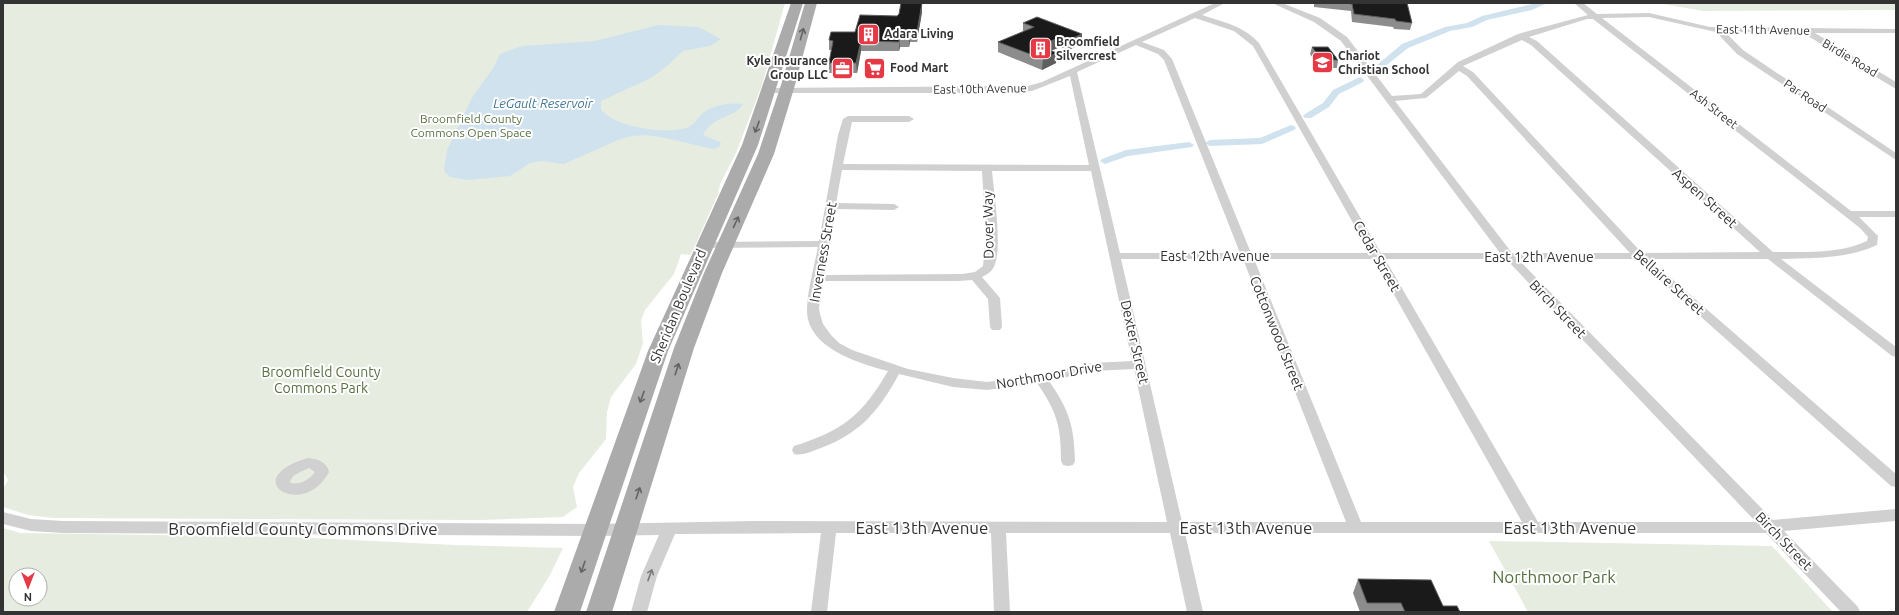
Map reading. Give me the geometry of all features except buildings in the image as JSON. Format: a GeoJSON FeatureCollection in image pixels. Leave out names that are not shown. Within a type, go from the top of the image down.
{"type":"FeatureCollection","features":[{"type":"Feature","properties":{"kind":"main road","name":"Sheridan Boulevard"},"geometry":{"type":"LineString","coordinates":[[567,612],[658,351],[766,154],[797,3]]}},
{"type":"Feature","properties":{"kind":"main road","name":"Sheridan Boulevard"},"geometry":{"type":"LineString","coordinates":[[778,90],[811,3]]}},
{"type":"Feature","properties":{"kind":"main road","name":"Sheridan Boulevard"},"geometry":{"type":"LineString","coordinates":[[599,612],[684,348],[715,245]]}},
{"type":"Feature","properties":{"kind":"street","name":"East 10th Avenue"},"geometry":{"type":"LineString","coordinates":[[778,90],[1023,89],[1045,84],[1220,3]]}},
{"type":"Feature","properties":{"kind":"street","name":"Birch Street"},"geometry":{"type":"LineString","coordinates":[[1276,3],[1309,16],[1326,25],[1339,35],[1389,98],[1509,256],[1852,612]]}},
{"type":"Feature","properties":{"kind":"street","name":"Ash Street"},"geometry":{"type":"LineString","coordinates":[[1578,3],[1849,214]]}},
{"type":"Feature","properties":{"kind":"street","name":"Cedar Street"},"geometry":{"type":"LineString","coordinates":[[1195,15],[1236,30],[1252,41],[1533,527]]}},
{"type":"Feature","properties":{"kind":"street","name":"East 11th Avenue"},"geometry":{"type":"LineString","coordinates":[[1389,98],[1423,96],[1435,88],[1457,66],[1521,36],[1594,16],[1649,15],[1719,30],[1896,30]]}},
{"type":"Feature","properties":{"kind":"street","name":"Par Road"},"geometry":{"type":"LineString","coordinates":[[1719,30],[1740,52],[1896,157]]}},
{"type":"Feature","properties":{"kind":"street","name":"Birdie Road"},"geometry":{"type":"LineString","coordinates":[[1804,30],[1896,86]]}},
{"type":"Feature","properties":{"kind":"street","name":"Aspen Street"},"geometry":{"type":"LineString","coordinates":[[1521,36],[1534,43],[1769,255],[1896,352]]}},
{"type":"Feature","properties":{"kind":"street","name":"Cottonwood Street"},"geometry":{"type":"LineString","coordinates":[[1137,42],[1161,52],[1168,59],[1356,528]]}},
{"type":"Feature","properties":{"kind":"street","name":"Bellaire Street"},"geometry":{"type":"LineString","coordinates":[[1457,66],[1470,74],[1640,257],[1896,482]]}},
{"type":"Feature","properties":{"kind":"street","name":"Dexter Street"},"geometry":{"type":"LineString","coordinates":[[1073,71],[1116,256],[1195,612]]}},
{"type":"Feature","properties":{"kind":"street","name":"Inverness Street"},"geometry":{"type":"LineString","coordinates":[[865,360],[836,347],[818,328],[813,308],[837,167],[843,135],[848,119],[909,119]]}},
{"type":"Feature","properties":{"kind":"street"},"geometry":{"type":"LineString","coordinates":[[837,167],[1096,168]]}},
{"type":"Feature","properties":{"kind":"street","name":"Dover Way"},"geometry":{"type":"LineString","coordinates":[[975,276],[986,270],[990,265],[991,258],[987,167]]}},
{"type":"Feature","properties":{"kind":"street"},"geometry":{"type":"LineString","coordinates":[[830,206],[894,206]]}},
{"type":"Feature","properties":{"kind":"street","name":"East 12th Avenue"},"geometry":{"type":"LineString","coordinates":[[1116,256],[1640,257],[1769,255],[1838,252],[1870,246],[1873,243],[1873,236],[1864,226],[1849,214]]}},
{"type":"Feature","properties":{"kind":"street"},"geometry":{"type":"LineString","coordinates":[[1849,214],[1896,214]]}},
{"type":"Feature","properties":{"kind":"street"},"geometry":{"type":"LineString","coordinates":[[715,245],[824,244]]}},
{"type":"Feature","properties":{"kind":"street"},"geometry":{"type":"LineString","coordinates":[[818,278],[958,278],[975,276],[994,298],[996,327]]}},
{"type":"Feature","properties":{"kind":"street","name":"Northmoor Drive"},"geometry":{"type":"LineString","coordinates":[[865,360],[970,385],[1011,384],[1104,366],[1140,365]]}},
{"type":"Feature","properties":{"kind":"street"},"geometry":{"type":"LineString","coordinates":[[799,450],[824,442],[843,433],[861,420],[878,400],[896,368]]}},
{"type":"Feature","properties":{"kind":"street"},"geometry":{"type":"LineString","coordinates":[[1040,378],[1060,408],[1065,419],[1068,436],[1068,461]]}},
{"type":"Feature","properties":{"kind":"street","name":"East 13th Avenue"},"geometry":{"type":"LineString","coordinates":[[596,530],[829,527],[1770,527],[1896,515]]}},
{"type":"Feature","properties":{"kind":"street","name":"Broomfield County Commons Drive"},"geometry":{"type":"LineString","coordinates":[[6,517],[31,525],[63,527],[596,530]]}},
{"type":"Feature","properties":{"kind":"street"},"geometry":{"type":"LineString","coordinates":[[819,612],[829,527]]}},
{"type":"Feature","properties":{"kind":"street"},"geometry":{"type":"LineString","coordinates":[[639,612],[649,576],[670,528]]}},
{"type":"Feature","properties":{"kind":"street"},"geometry":{"type":"LineString","coordinates":[[998,528],[1002,612]]}},
{"type":"Feature","properties":{"kind":"green space"},"geometry":{"type":"Polygon","coordinates":[[[3,3],[785,3],[762,85],[736,153],[720,184],[718,194],[693,250],[690,255],[681,254],[674,274],[645,310],[641,321],[643,343],[636,364],[611,397],[607,412],[606,439],[579,473],[573,487],[577,507],[563,517],[480,520],[53,518],[28,515],[3,507],[3,489],[8,480],[3,471],[3,3]]]}},
{"type":"Feature","properties":{"kind":"green space"},"geometry":{"type":"Polygon","coordinates":[[[1658,3],[1896,3],[1896,10],[1703,11],[1658,3]]]}},
{"type":"Feature","properties":{"kind":"green space"},"geometry":{"type":"Polygon","coordinates":[[[3,528],[21,533],[292,537],[454,545],[563,548],[550,575],[527,612],[3,612],[3,528]]]}},
{"type":"Feature","properties":{"kind":"green space","name":"Northmoor Park"},"geometry":{"type":"Polygon","coordinates":[[[1489,541],[1772,546],[1833,612],[1528,612],[1489,541]]]}},
{"type":"Feature","properties":{"kind":"water","name":"LeGault Reservoir"},"geometry":{"type":"Polygon","coordinates":[[[658,25],[698,27],[721,39],[710,46],[683,51],[651,78],[601,101],[601,110],[613,119],[629,125],[649,129],[678,130],[689,127],[704,112],[717,106],[739,103],[743,104],[735,112],[713,123],[703,135],[720,142],[721,144],[718,148],[712,149],[666,138],[646,135],[632,136],[618,140],[564,164],[541,161],[530,163],[510,176],[468,180],[450,177],[444,171],[447,150],[473,96],[494,67],[500,54],[522,46],[595,41],[658,25]]]}},
{"type":"Feature","properties":{"kind":"waterway"},"geometry":{"type":"LineString","coordinates":[[1375,70],[1405,46],[1448,29],[1469,25],[1485,18],[1529,8],[1543,3]]}},
{"type":"Feature","properties":{"kind":"waterway"},"geometry":{"type":"LineString","coordinates":[[1308,116],[1326,105],[1336,92],[1360,80]]}},
{"type":"Feature","properties":{"kind":"waterway"},"geometry":{"type":"LineString","coordinates":[[1210,143],[1262,141],[1291,128]]}},
{"type":"Feature","properties":{"kind":"waterway"},"geometry":{"type":"LineString","coordinates":[[1105,161],[1126,153],[1189,145]]}},
{"type":"Feature","properties":{"kind":"place","name":"Adara Living"},"geometry":{"type":"Point","coordinates":[869,34]}},
{"type":"Feature","properties":{"kind":"place","name":"Broomfield Silvercrest"},"geometry":{"type":"Point","coordinates":[1041,49]}},
{"type":"Feature","properties":{"kind":"place","name":"Chariot Christian School"},"geometry":{"type":"Point","coordinates":[1323,63]}},
{"type":"Feature","properties":{"kind":"place","name":"Kyle Insurance Group LLC"},"geometry":{"type":"Point","coordinates":[843,68]}},
{"type":"Feature","properties":{"kind":"place","name":"Food Mart"},"geometry":{"type":"Point","coordinates":[875,68]}},
{"type":"Feature","properties":{"kind":"park label","name":"Broomfield County Commons Open Space"},"geometry":{"type":"Point","coordinates":[471,126]}},
{"type":"Feature","properties":{"kind":"park label","name":"Broomfield County Commons Park"},"geometry":{"type":"Point","coordinates":[321,380]}}]}
